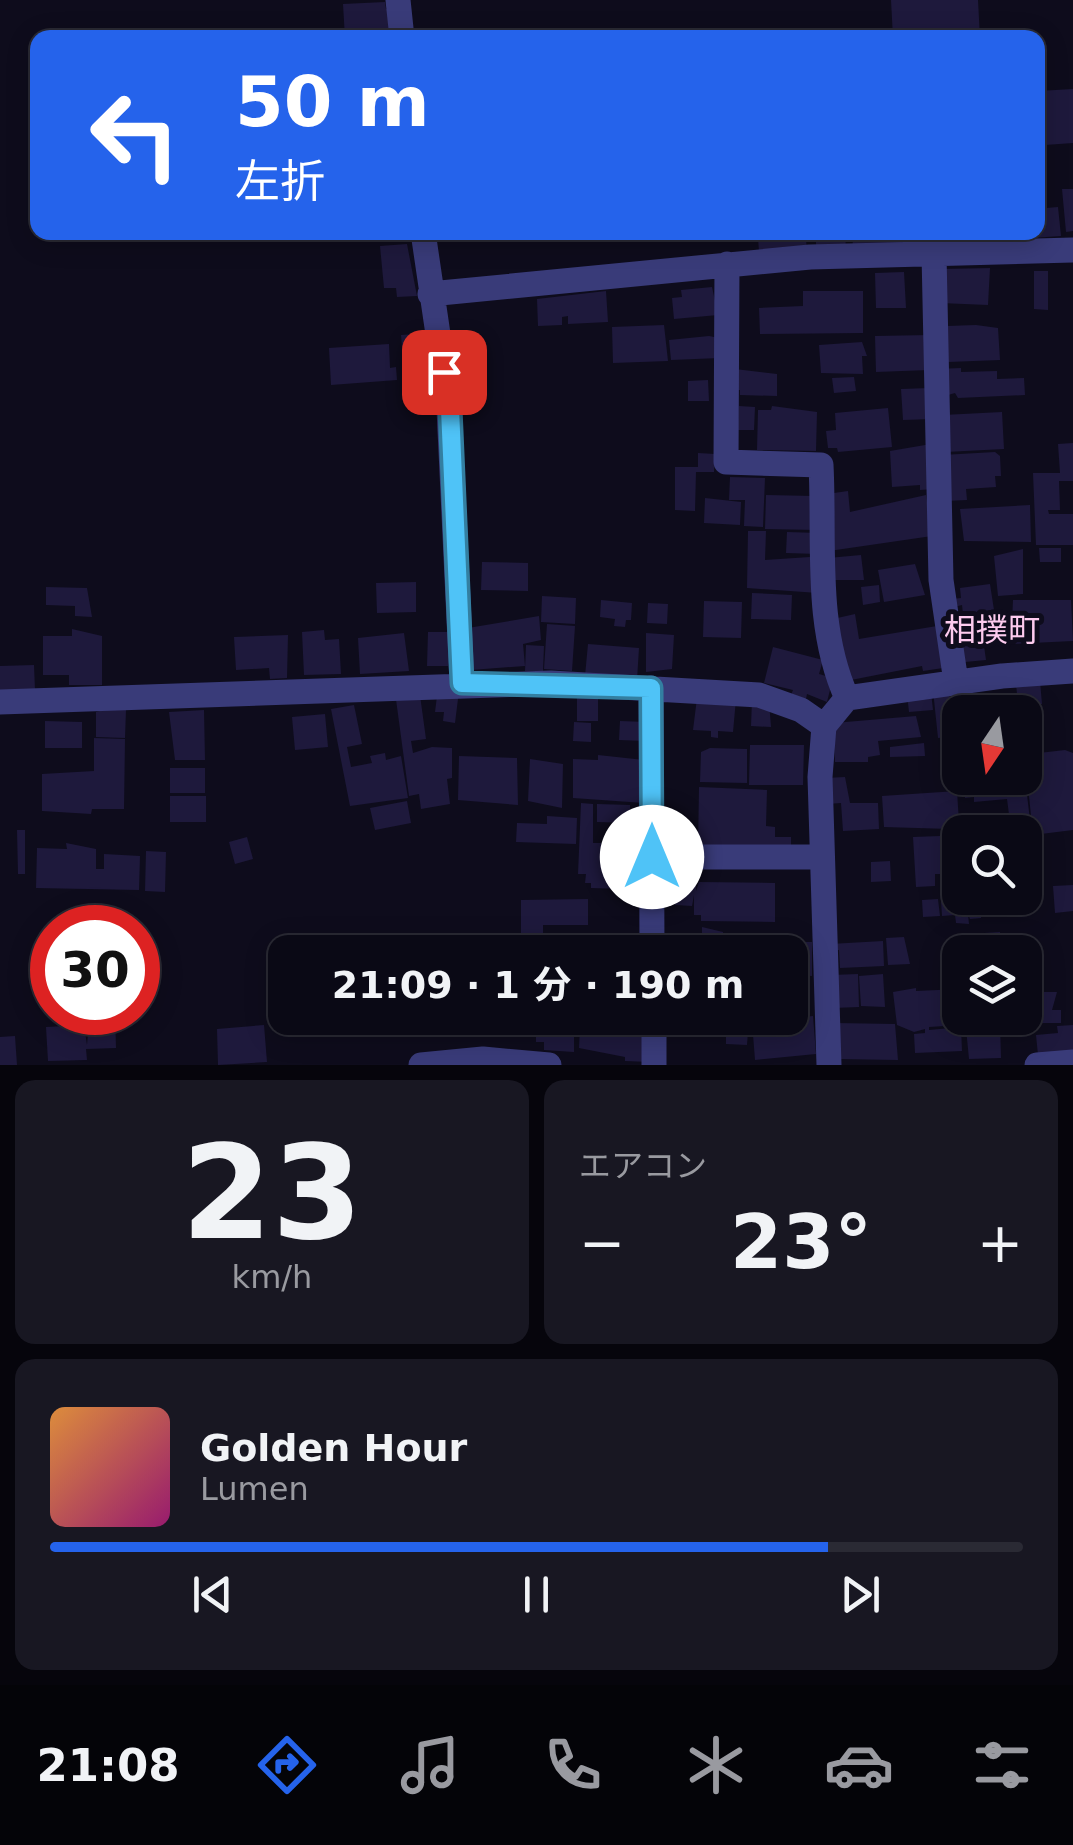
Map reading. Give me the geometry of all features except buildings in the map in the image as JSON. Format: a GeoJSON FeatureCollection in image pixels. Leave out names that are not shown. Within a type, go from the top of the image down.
{"type":"FeatureCollection","features":[{"type":"Feature","properties":{"kind":"street"},"geometry":{"type":"LineString","coordinates":[[398,0],[401,30]]}},
{"type":"Feature","properties":{"kind":"street"},"geometry":{"type":"LineString","coordinates":[[423,240],[450,409],[462,683]]}},
{"type":"Feature","properties":{"kind":"street"},"geometry":{"type":"LineString","coordinates":[[430,294],[727,264],[1073,250]]}},
{"type":"Feature","properties":{"kind":"street"},"geometry":{"type":"LineString","coordinates":[[934,254],[941,580],[956,682]]}},
{"type":"Feature","properties":{"kind":"street"},"geometry":{"type":"LineString","coordinates":[[727,264],[726,462],[822,466],[823,594],[828,632],[847,698]]}},
{"type":"Feature","properties":{"kind":"street"},"geometry":{"type":"LineString","coordinates":[[829,1065],[820,776],[824,726],[847,698],[1073,671]]}},
{"type":"Feature","properties":{"kind":"street"},"geometry":{"type":"LineString","coordinates":[[0,702],[462,683],[651,688],[760,694],[801,710],[824,726]]}},
{"type":"Feature","properties":{"kind":"street"},"geometry":{"type":"LineString","coordinates":[[651,688],[652,935]]}},
{"type":"Feature","properties":{"kind":"street"},"geometry":{"type":"LineString","coordinates":[[652,857],[822,857]]}},
{"type":"Feature","properties":{"kind":"street"},"geometry":{"type":"LineString","coordinates":[[654,1035],[654,1065]]}},
{"type":"Feature","properties":{"kind":"street"},"geometry":{"type":"LineString","coordinates":[[421,1065],[483,1058],[549,1065]]}},
{"type":"Feature","properties":{"kind":"street"},"geometry":{"type":"LineString","coordinates":[[1037,1065],[1073,1062]]}},
{"type":"Feature","properties":{"kind":"district","name":"相撲町"},"geometry":{"type":"Point","coordinates":[992,630]}},
{"type":"Feature","properties":{"kind":"route"},"geometry":{"type":"LineString","coordinates":[[444,372],[450,409],[462,683],[651,688],[652,857]]}}]}
